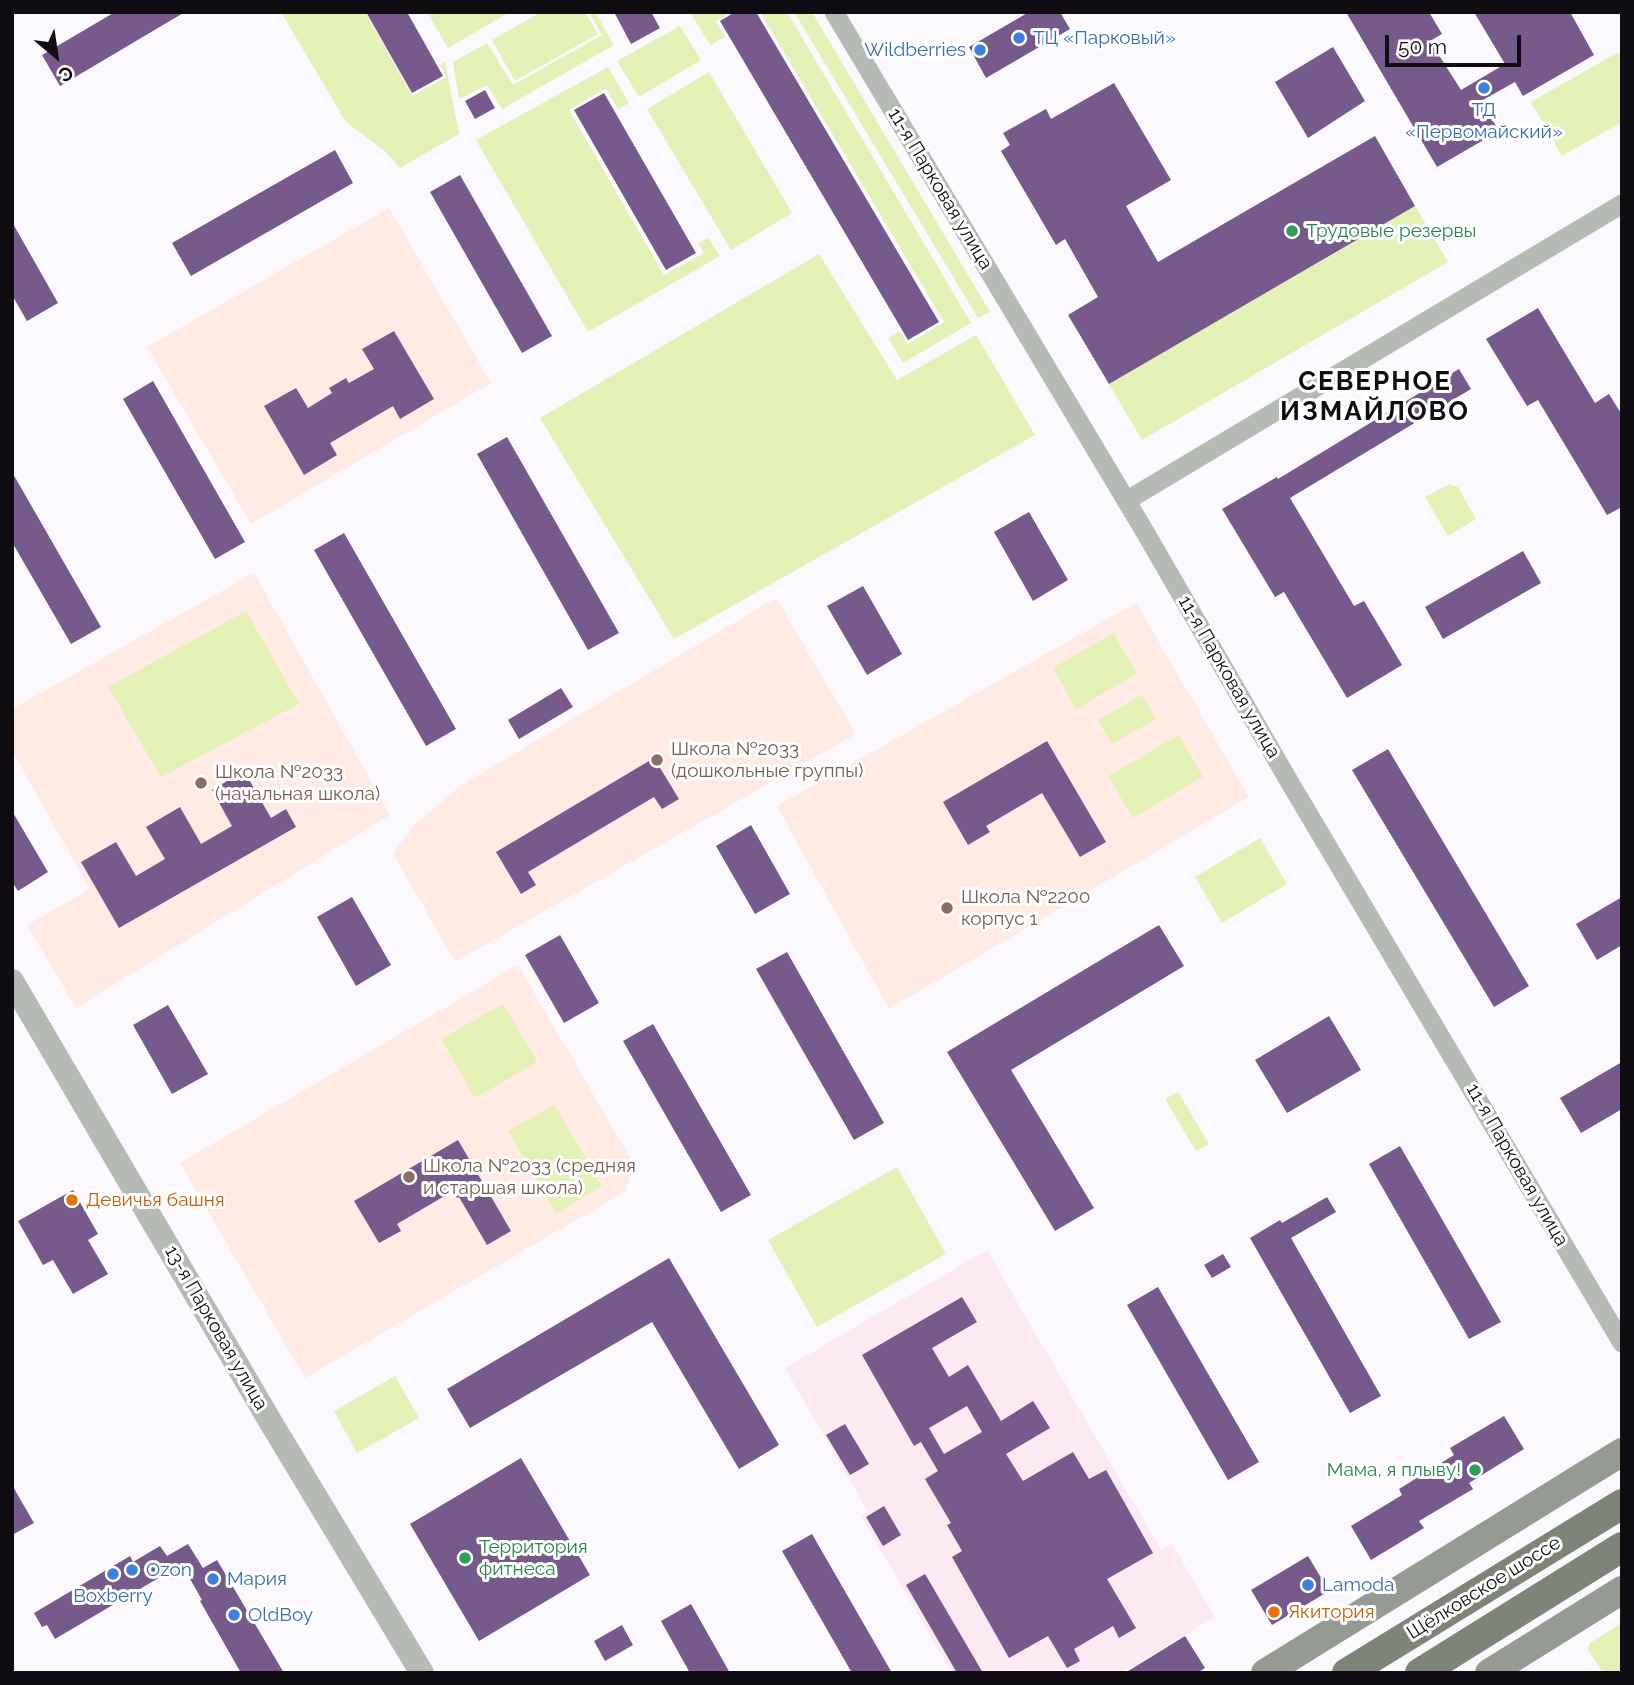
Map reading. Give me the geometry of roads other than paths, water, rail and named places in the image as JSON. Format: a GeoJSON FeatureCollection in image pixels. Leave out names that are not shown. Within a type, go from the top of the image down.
{"type":"FeatureCollection","features":[{"type":"Feature","properties":{"kind":"main road"},"geometry":{"type":"LineString","coordinates":[[1265,1673],[1622,1452]]}},
{"type":"Feature","properties":{"kind":"main road","name":"Щёлковское шоссе"},"geometry":{"type":"LineString","coordinates":[[1347,1673],[1622,1504]]}},
{"type":"Feature","properties":{"kind":"main road","name":"Щёлковское шоссе"},"geometry":{"type":"LineString","coordinates":[[1420,1673],[1622,1547]]}},
{"type":"Feature","properties":{"kind":"main road"},"geometry":{"type":"LineString","coordinates":[[1489,1673],[1622,1590]]}},
{"type":"Feature","properties":{"kind":"street","name":"11-я Парковая улица"},"geometry":{"type":"LineString","coordinates":[[834,12],[1126,500],[1622,1343]]}},
{"type":"Feature","properties":{"kind":"street"},"geometry":{"type":"LineString","coordinates":[[1126,500],[1622,204]]}},
{"type":"Feature","properties":{"kind":"street","name":"13-я Парковая улица"},"geometry":{"type":"LineString","coordinates":[[12,981],[270,1421],[422,1673]]}},
{"type":"Feature","properties":{"kind":"place","name":"ТЦ «Парковый»"},"geometry":{"type":"Point","coordinates":[1019,38]}},
{"type":"Feature","properties":{"kind":"place","name":"Wildberries"},"geometry":{"type":"Point","coordinates":[980,50]}},
{"type":"Feature","properties":{"kind":"place","name":"ТД «Первомайский»"},"geometry":{"type":"Point","coordinates":[1484,88]}},
{"type":"Feature","properties":{"kind":"place","name":"Трудовые резервы"},"geometry":{"type":"Point","coordinates":[1292,231]}},
{"type":"Feature","properties":{"kind":"place","name":"Школа №2033 (дошкольные группы)"},"geometry":{"type":"Point","coordinates":[657,760]}},
{"type":"Feature","properties":{"kind":"place","name":"Школа №2033 (начальная школа)"},"geometry":{"type":"Point","coordinates":[201,783]}},
{"type":"Feature","properties":{"kind":"place","name":"Школа №2200 корпус 1"},"geometry":{"type":"Point","coordinates":[947,908]}},
{"type":"Feature","properties":{"kind":"place","name":"Школа №2033 (средняя и старшая школа)"},"geometry":{"type":"Point","coordinates":[409,1177]}},
{"type":"Feature","properties":{"kind":"place","name":"Девичья башня"},"geometry":{"type":"Point","coordinates":[72,1200]}},
{"type":"Feature","properties":{"kind":"place","name":"Мама, я плыву!"},"geometry":{"type":"Point","coordinates":[1475,1470]}},
{"type":"Feature","properties":{"kind":"place","name":"Территория фитнеса"},"geometry":{"type":"Point","coordinates":[465,1558]}},
{"type":"Feature","properties":{"kind":"place","name":"Ozon"},"geometry":{"type":"Point","coordinates":[132,1570]}},
{"type":"Feature","properties":{"kind":"place","name":"Boxberry"},"geometry":{"type":"Point","coordinates":[113,1574]}},
{"type":"Feature","properties":{"kind":"place","name":"Мария"},"geometry":{"type":"Point","coordinates":[213,1579]}},
{"type":"Feature","properties":{"kind":"place","name":"Lamoda"},"geometry":{"type":"Point","coordinates":[1308,1585]}},
{"type":"Feature","properties":{"kind":"place","name":"Якитория"},"geometry":{"type":"Point","coordinates":[1274,1612]}},
{"type":"Feature","properties":{"kind":"place","name":"OldBoy"},"geometry":{"type":"Point","coordinates":[234,1615]}},
{"type":"Feature","properties":{"kind":"district","name":"СЕВЕРНОЕ ИЗМАЙЛОВО"},"geometry":{"type":"Point","coordinates":[1375,397]}}]}
